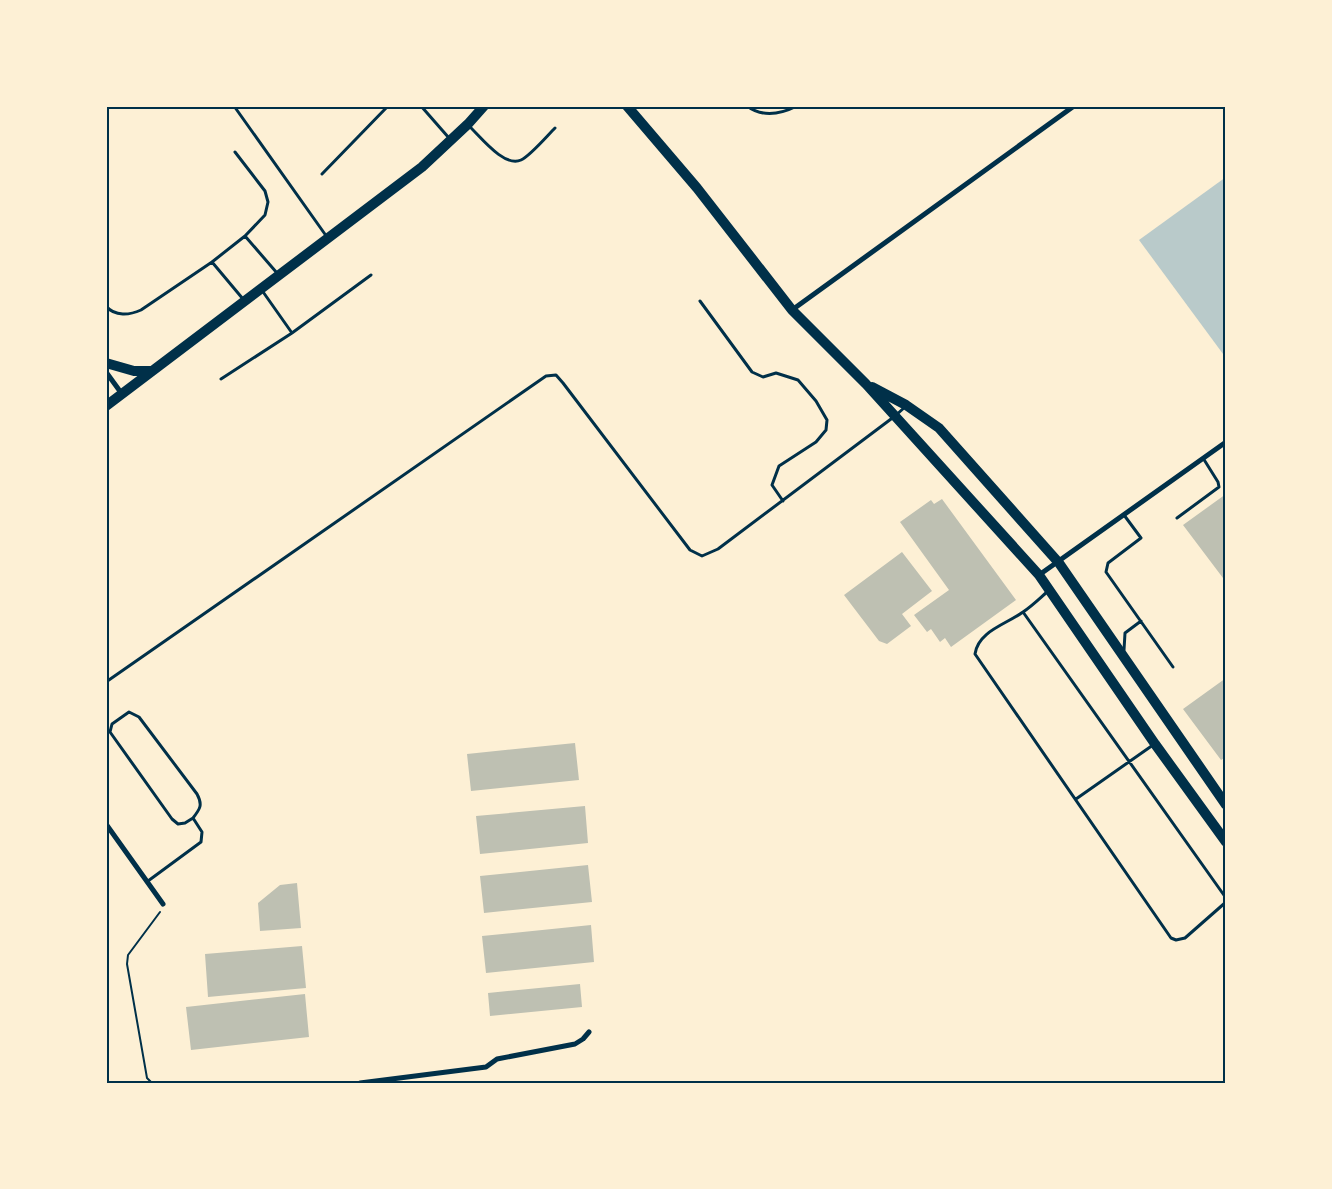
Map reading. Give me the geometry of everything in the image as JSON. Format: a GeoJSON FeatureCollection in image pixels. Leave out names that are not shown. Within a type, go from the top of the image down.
{"type":"FeatureCollection","features":[{"type":"Feature","properties":{"kind":"main road"},"geometry":{"type":"LineString","coordinates":[[106,406],[422,167],[468,124],[484,106]]}},
{"type":"Feature","properties":{"kind":"main road"},"geometry":{"type":"LineString","coordinates":[[626,106],[697,188],[792,310],[866,384],[1040,575],[1155,744],[1226,842]]}},
{"type":"Feature","properties":{"kind":"main road"},"geometry":{"type":"LineString","coordinates":[[106,363],[134,371],[151,371]]}},
{"type":"Feature","properties":{"kind":"main road"},"geometry":{"type":"LineString","coordinates":[[866,384],[906,405],[939,428],[1059,563],[1226,805]]}},
{"type":"Feature","properties":{"kind":"street"},"geometry":{"type":"LineString","coordinates":[[792,310],[1074,106]]}},
{"type":"Feature","properties":{"kind":"street"},"geometry":{"type":"LineString","coordinates":[[106,372],[122,394]]}},
{"type":"Feature","properties":{"kind":"street"},"geometry":{"type":"LineString","coordinates":[[1040,575],[1226,442]]}},
{"type":"Feature","properties":{"kind":"street"},"geometry":{"type":"LineString","coordinates":[[106,824],[163,904]]}},
{"type":"Feature","properties":{"kind":"street"},"geometry":{"type":"LineString","coordinates":[[360,1083],[486,1067],[497,1059],[575,1044],[582,1040],[589,1032]]}},
{"type":"Feature","properties":{"kind":"lane"},"geometry":{"type":"LineString","coordinates":[[234,106],[327,238]]}},
{"type":"Feature","properties":{"kind":"lane"},"geometry":{"type":"LineString","coordinates":[[322,174],[388,106]]}},
{"type":"Feature","properties":{"kind":"lane"},"geometry":{"type":"LineString","coordinates":[[421,106],[450,140]]}},
{"type":"Feature","properties":{"kind":"lane"},"geometry":{"type":"LineString","coordinates":[[748,106],[753,111],[780,114],[797,106]]}},
{"type":"Feature","properties":{"kind":"lane"},"geometry":{"type":"LineString","coordinates":[[468,124],[503,159],[513,162],[522,160],[555,128]]}},
{"type":"Feature","properties":{"kind":"lane"},"geometry":{"type":"LineString","coordinates":[[106,306],[108,310],[120,314],[133,313],[212,262],[245,236],[265,215],[268,202],[265,191],[235,152]]}},
{"type":"Feature","properties":{"kind":"lane"},"geometry":{"type":"LineString","coordinates":[[245,236],[279,276]]}},
{"type":"Feature","properties":{"kind":"lane"},"geometry":{"type":"LineString","coordinates":[[212,262],[245,301]]}},
{"type":"Feature","properties":{"kind":"lane"},"geometry":{"type":"LineString","coordinates":[[221,379],[292,332],[371,275]]}},
{"type":"Feature","properties":{"kind":"lane"},"geometry":{"type":"LineString","coordinates":[[261,289],[292,332]]}},
{"type":"Feature","properties":{"kind":"lane"},"geometry":{"type":"LineString","coordinates":[[700,301],[752,372],[763,377],[776,373],[798,380],[816,401],[827,420],[826,430],[816,442],[779,466],[772,485],[783,500]]}},
{"type":"Feature","properties":{"kind":"lane"},"geometry":{"type":"LineString","coordinates":[[106,682],[546,376],[556,375],[564,383],[690,550],[702,556],[718,549],[906,405]]}},
{"type":"Feature","properties":{"kind":"lane"},"geometry":{"type":"LineString","coordinates":[[1177,518],[1219,487],[1218,482],[1203,458]]}},
{"type":"Feature","properties":{"kind":"lane"},"geometry":{"type":"LineString","coordinates":[[1124,515],[1141,538],[1108,563],[1106,572],[1173,666]]}},
{"type":"Feature","properties":{"kind":"lane"},"geometry":{"type":"LineString","coordinates":[[1049,590],[1024,612],[986,635],[976,645],[975,654],[1172,938],[1176,940],[1185,938],[1225,904]]}},
{"type":"Feature","properties":{"kind":"lane"},"geometry":{"type":"LineString","coordinates":[[1024,612],[1226,898]]}},
{"type":"Feature","properties":{"kind":"lane"},"geometry":{"type":"LineString","coordinates":[[1125,659],[1123,641],[1125,633],[1141,621]]}},
{"type":"Feature","properties":{"kind":"lane"},"geometry":{"type":"LineString","coordinates":[[129,712],[139,716],[197,794],[201,802],[201,808],[193,818],[185,823],[178,824],[172,819],[110,732],[112,724],[129,712]]}},
{"type":"Feature","properties":{"kind":"lane"},"geometry":{"type":"LineString","coordinates":[[1076,799],[1155,744]]}},
{"type":"Feature","properties":{"kind":"lane"},"geometry":{"type":"LineString","coordinates":[[148,881],[201,842],[202,832],[193,818]]}},
{"type":"Feature","properties":{"kind":"path"},"geometry":{"type":"LineString","coordinates":[[152,1083],[147,1078],[127,964],[128,955],[163,904]]}},
{"type":"Feature","properties":{"kind":"shaded area"},"geometry":{"type":"Polygon","coordinates":[[[1226,177],[1226,358],[1139,240],[1226,177]]]}},
{"type":"Feature","properties":{"kind":"building"},"geometry":{"type":"Polygon","coordinates":[[[1226,494],[1226,582],[1183,525],[1226,494]]]}},
{"type":"Feature","properties":{"kind":"building"},"geometry":{"type":"Polygon","coordinates":[[[942,499],[1016,600],[951,647],[945,638],[940,642],[931,629],[927,632],[914,615],[949,590],[900,522],[931,500],[934,504],[942,499]]]}},
{"type":"Feature","properties":{"kind":"building"},"geometry":{"type":"Polygon","coordinates":[[[902,552],[932,591],[902,614],[911,626],[887,644],[879,641],[844,595],[902,552]]]}},
{"type":"Feature","properties":{"kind":"building"},"geometry":{"type":"Polygon","coordinates":[[[1226,678],[1226,757],[1221,760],[1183,709],[1226,678]]]}},
{"type":"Feature","properties":{"kind":"building"},"geometry":{"type":"Polygon","coordinates":[[[575,743],[579,780],[471,791],[467,754],[575,743]]]}},
{"type":"Feature","properties":{"kind":"building"},"geometry":{"type":"Polygon","coordinates":[[[585,806],[588,843],[480,854],[476,816],[585,806]]]}},
{"type":"Feature","properties":{"kind":"building"},"geometry":{"type":"Polygon","coordinates":[[[588,865],[592,902],[484,913],[480,876],[588,865]]]}},
{"type":"Feature","properties":{"kind":"building"},"geometry":{"type":"Polygon","coordinates":[[[297,883],[301,928],[260,931],[258,903],[280,885],[297,883]]]}},
{"type":"Feature","properties":{"kind":"building"},"geometry":{"type":"Polygon","coordinates":[[[591,925],[594,962],[486,973],[482,936],[591,925]]]}},
{"type":"Feature","properties":{"kind":"building"},"geometry":{"type":"Polygon","coordinates":[[[302,946],[306,988],[208,997],[205,954],[302,946]]]}},
{"type":"Feature","properties":{"kind":"building"},"geometry":{"type":"Polygon","coordinates":[[[580,984],[582,1007],[490,1016],[488,993],[580,984]]]}},
{"type":"Feature","properties":{"kind":"building"},"geometry":{"type":"Polygon","coordinates":[[[305,994],[309,1037],[191,1050],[186,1007],[305,994]]]}}]}
